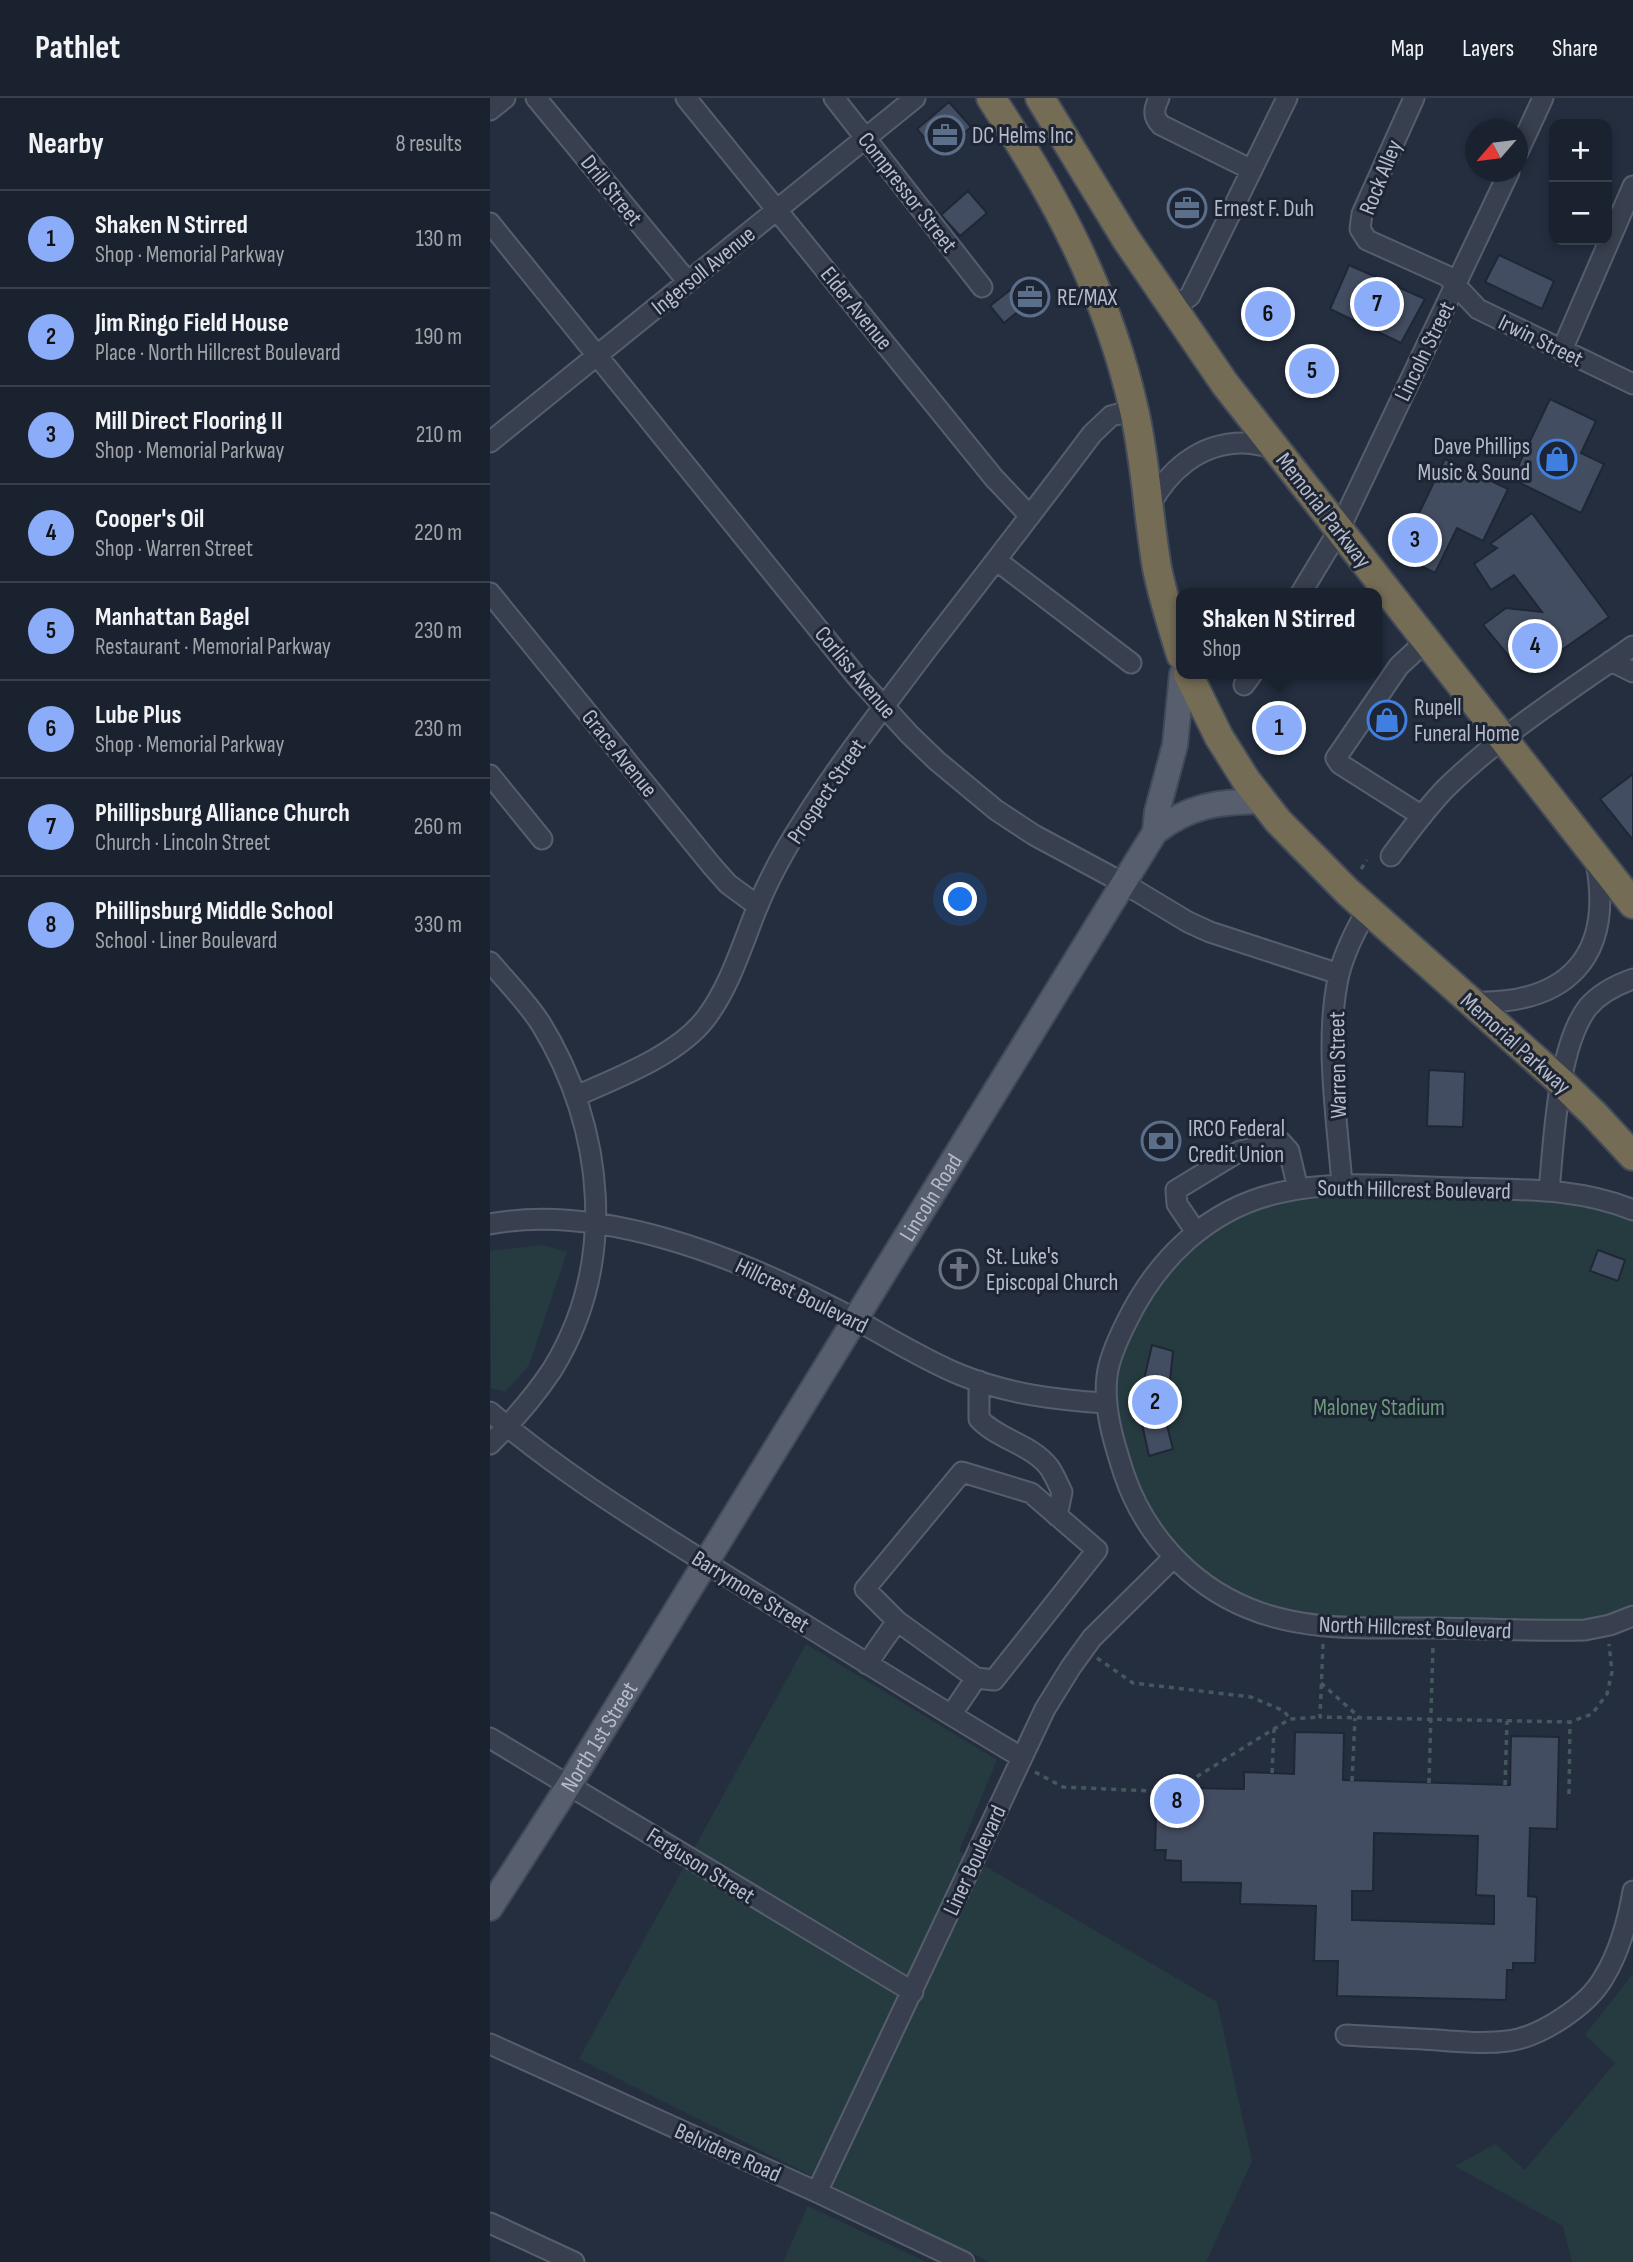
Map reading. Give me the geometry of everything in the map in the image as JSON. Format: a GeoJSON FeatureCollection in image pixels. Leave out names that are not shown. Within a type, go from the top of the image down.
{"type":"FeatureCollection","features":[{"type":"Feature","properties":{"kind":"highway"},"geometry":{"type":"LineString","coordinates":[[991,98],[1044,182],[1074,238],[1112,333],[1134,410],[1163,594],[1176,638]]}},
{"type":"Feature","properties":{"kind":"highway","name":"Memorial Parkway"},"geometry":{"type":"LineString","coordinates":[[1040,98],[1126,239],[1225,384],[1633,904]]}},
{"type":"Feature","properties":{"kind":"highway","name":"Memorial Parkway"},"geometry":{"type":"LineString","coordinates":[[1190,679],[1219,737],[1261,801],[1295,839],[1368,909],[1562,1083],[1633,1156]]}},
{"type":"Feature","properties":{"kind":"main road","name":"Lincoln Road"},"geometry":{"type":"LineString","coordinates":[[1155,832],[1157,812],[1175,745],[1182,679]]}},
{"type":"Feature","properties":{"kind":"main road","name":"Lincoln Road"},"geometry":{"type":"LineString","coordinates":[[706,1563],[1155,832],[1177,816],[1198,807],[1261,801]]}},
{"type":"Feature","properties":{"kind":"main road","name":"North 1st Street"},"geometry":{"type":"LineString","coordinates":[[490,1908],[706,1563]]}},
{"type":"Feature","properties":{"kind":"street"},"geometry":{"type":"LineString","coordinates":[[490,110],[505,98]]}},
{"type":"Feature","properties":{"kind":"street","name":"Drill Street"},"geometry":{"type":"LineString","coordinates":[[536,98],[688,282]]}},
{"type":"Feature","properties":{"kind":"street","name":"Elder Avenue"},"geometry":{"type":"LineString","coordinates":[[686,98],[994,478],[1030,516]]}},
{"type":"Feature","properties":{"kind":"street","name":"Compressor Street"},"geometry":{"type":"LineString","coordinates":[[834,98],[982,287]]}},
{"type":"Feature","properties":{"kind":"street","name":"Ingersoll Avenue"},"geometry":{"type":"LineString","coordinates":[[490,442],[915,98]]}},
{"type":"Feature","properties":{"kind":"street"},"geometry":{"type":"LineString","coordinates":[[1159,98],[1154,108],[1161,125],[1252,170]]}},
{"type":"Feature","properties":{"kind":"street"},"geometry":{"type":"LineString","coordinates":[[1172,309],[1190,296],[1287,98]]}},
{"type":"Feature","properties":{"kind":"street","name":"Rock Alley"},"geometry":{"type":"LineString","coordinates":[[1414,98],[1362,214],[1360,229],[1367,240],[1447,276],[1456,285]]}},
{"type":"Feature","properties":{"kind":"street"},"geometry":{"type":"LineString","coordinates":[[1528,129],[1543,98]]}},
{"type":"Feature","properties":{"kind":"street","name":"Lincoln Street"},"geometry":{"type":"LineString","coordinates":[[1303,588],[1339,530],[1503,182]]}},
{"type":"Feature","properties":{"kind":"street"},"geometry":{"type":"LineString","coordinates":[[1562,350],[1633,186]]}},
{"type":"Feature","properties":{"kind":"street","name":"Corliss Avenue"},"geometry":{"type":"LineString","coordinates":[[490,223],[883,707],[937,761],[996,810],[1034,835],[1188,922],[1210,932],[1339,974]]}},
{"type":"Feature","properties":{"kind":"street","name":"Irwin Street"},"geometry":{"type":"LineString","coordinates":[[1456,285],[1478,309],[1633,384]]}},
{"type":"Feature","properties":{"kind":"street","name":"Prospect Street"},"geometry":{"type":"LineString","coordinates":[[576,1096],[668,1051],[694,1031],[706,1017],[741,951],[776,867],[807,814],[883,707],[1101,423],[1111,416],[1134,410]]}},
{"type":"Feature","properties":{"kind":"street"},"geometry":{"type":"LineString","coordinates":[[1149,507],[1168,476],[1177,467],[1205,451],[1218,446],[1245,443],[1275,448]]}},
{"type":"Feature","properties":{"kind":"street"},"geometry":{"type":"LineString","coordinates":[[996,560],[1131,663]]}},
{"type":"Feature","properties":{"kind":"street","name":"Grace Avenue"},"geometry":{"type":"LineString","coordinates":[[490,593],[712,866],[728,884],[758,906]]}},
{"type":"Feature","properties":{"kind":"street"},"geometry":{"type":"LineString","coordinates":[[1422,816],[1340,764],[1336,758],[1399,666],[1426,642]]}},
{"type":"Feature","properties":{"kind":"street"},"geometry":{"type":"LineString","coordinates":[[1391,856],[1444,790],[1503,739],[1633,646]]}},
{"type":"Feature","properties":{"kind":"street"},"geometry":{"type":"LineString","coordinates":[[1611,661],[1633,672]]}},
{"type":"Feature","properties":{"kind":"street"},"geometry":{"type":"LineString","coordinates":[[490,775],[542,839]]}},
{"type":"Feature","properties":{"kind":"street"},"geometry":{"type":"LineString","coordinates":[[1472,1002],[1509,1002],[1539,993],[1565,978],[1583,960],[1596,938],[1601,915],[1601,884],[1595,857]]}},
{"type":"Feature","properties":{"kind":"street","name":"Warren Street"},"geometry":{"type":"LineString","coordinates":[[1342,1185],[1332,1026],[1339,974],[1356,929],[1368,909]]}},
{"type":"Feature","properties":{"kind":"street"},"geometry":{"type":"LineString","coordinates":[[490,962],[539,1022],[571,1080],[591,1150],[595,1224],[592,1263],[571,1331],[533,1398],[490,1444]]}},
{"type":"Feature","properties":{"kind":"street"},"geometry":{"type":"LineString","coordinates":[[1549,1191],[1562,1083],[1574,1031],[1587,1008],[1607,990],[1633,979]]}},
{"type":"Feature","properties":{"kind":"street"},"geometry":{"type":"LineString","coordinates":[[1196,1232],[1177,1204],[1176,1191],[1240,1151],[1281,1142],[1289,1151],[1298,1189]]}},
{"type":"Feature","properties":{"kind":"street","name":"South Hillcrest Boulevard"},"geometry":{"type":"LineString","coordinates":[[1106,1403],[1107,1374],[1112,1357],[1133,1309],[1159,1269],[1176,1249],[1196,1232],[1241,1205],[1277,1193],[1342,1185],[1549,1191],[1606,1199],[1633,1210]]}},
{"type":"Feature","properties":{"kind":"street","name":"Hillcrest Boulevard"},"geometry":{"type":"LineString","coordinates":[[490,1224],[535,1219],[595,1224],[654,1236],[727,1259],[830,1306],[915,1353],[979,1381],[1055,1400],[1106,1403]]}},
{"type":"Feature","properties":{"kind":"street"},"geometry":{"type":"LineString","coordinates":[[979,1381],[979,1419],[989,1429],[1027,1449],[1048,1466],[1062,1492],[1057,1516]]}},
{"type":"Feature","properties":{"kind":"street","name":"North Hillcrest Boulevard"},"geometry":{"type":"LineString","coordinates":[[1106,1403],[1117,1453],[1137,1506],[1152,1530],[1196,1578],[1248,1608],[1323,1626],[1551,1631],[1584,1630],[1610,1625],[1633,1616]]}},
{"type":"Feature","properties":{"kind":"street","name":"Barrymore Street"},"geometry":{"type":"LineString","coordinates":[[490,1412],[554,1464],[594,1491],[867,1664],[1021,1757]]}},
{"type":"Feature","properties":{"kind":"street"},"geometry":{"type":"LineString","coordinates":[[962,1472],[1031,1493],[1057,1516],[1097,1550],[994,1680],[976,1678],[897,1621],[865,1589],[962,1472]]}},
{"type":"Feature","properties":{"kind":"street","name":"Liner Boulevard"},"geometry":{"type":"LineString","coordinates":[[817,2192],[1045,1709],[1084,1649],[1112,1616],[1174,1557]]}},
{"type":"Feature","properties":{"kind":"street"},"geometry":{"type":"LineString","coordinates":[[867,1664],[897,1621]]}},
{"type":"Feature","properties":{"kind":"street"},"geometry":{"type":"LineString","coordinates":[[951,1715],[976,1678]]}},
{"type":"Feature","properties":{"kind":"street","name":"Ferguson Street"},"geometry":{"type":"LineString","coordinates":[[490,1738],[913,1992]]}},
{"type":"Feature","properties":{"kind":"street"},"geometry":{"type":"LineString","coordinates":[[1346,2035],[1486,2043],[1511,2041],[1537,2033],[1561,2019],[1603,1979],[1619,1945],[1629,1915],[1633,1891]]}},
{"type":"Feature","properties":{"kind":"street","name":"Belvidere Road"},"geometry":{"type":"LineString","coordinates":[[490,2044],[817,2192],[964,2262]]}},
{"type":"Feature","properties":{"kind":"street"},"geometry":{"type":"LineString","coordinates":[[490,2223],[574,2262]]}},
{"type":"Feature","properties":{"kind":"path"},"geometry":{"type":"LineString","coordinates":[[1361,869],[1367,860]]}},
{"type":"Feature","properties":{"kind":"path"},"geometry":{"type":"LineString","coordinates":[[1021,1757],[1036,1773],[1063,1787],[1172,1792],[1290,1719],[1320,1717],[1570,1722],[1592,1714],[1607,1694],[1612,1672],[1608,1650],[1610,1625]]}},
{"type":"Feature","properties":{"kind":"path"},"geometry":{"type":"LineString","coordinates":[[1320,1717],[1323,1626]]}},
{"type":"Feature","properties":{"kind":"path"},"geometry":{"type":"LineString","coordinates":[[1429,1783],[1434,1628]]}},
{"type":"Feature","properties":{"kind":"path"},"geometry":{"type":"LineString","coordinates":[[1084,1649],[1133,1683],[1251,1697],[1284,1711],[1290,1719]]}},
{"type":"Feature","properties":{"kind":"path"},"geometry":{"type":"LineString","coordinates":[[1321,1683],[1358,1718]]}},
{"type":"Feature","properties":{"kind":"path"},"geometry":{"type":"LineString","coordinates":[[1352,1781],[1358,1718]]}},
{"type":"Feature","properties":{"kind":"path"},"geometry":{"type":"LineString","coordinates":[[1505,1785],[1507,1721]]}},
{"type":"Feature","properties":{"kind":"path"},"geometry":{"type":"LineString","coordinates":[[1569,1794],[1570,1722]]}},
{"type":"Feature","properties":{"kind":"path"},"geometry":{"type":"LineString","coordinates":[[1272,1773],[1273,1729]]}},
{"type":"Feature","properties":{"kind":"green space","name":"Maloney Stadium"},"geometry":{"type":"Polygon","coordinates":[[[1294,1189],[1606,1200],[1633,1210],[1633,1616],[1610,1625],[1274,1617],[1174,1557],[1117,1453],[1112,1357],[1192,1235],[1294,1189]]]}},
{"type":"Feature","properties":{"kind":"green space"},"geometry":{"type":"Polygon","coordinates":[[[543,1245],[567,1252],[529,1365],[505,1392],[491,1388],[490,1251],[543,1245]]]}},
{"type":"Feature","properties":{"kind":"green space"},"geometry":{"type":"Polygon","coordinates":[[[806,1644],[997,1760],[959,1851],[1217,2002],[1252,2161],[1206,2262],[989,2262],[579,2059],[806,1644]]]}},
{"type":"Feature","properties":{"kind":"green space"},"geometry":{"type":"Polygon","coordinates":[[[1633,1974],[1633,2262],[1572,2262],[1563,2226],[1455,2166],[1495,2144],[1525,2170],[1615,2063],[1585,2035],[1633,1974]]]}},
{"type":"Feature","properties":{"kind":"green space"},"geometry":{"type":"Polygon","coordinates":[[[808,2206],[926,2262],[783,2262],[808,2206]]]}},
{"type":"Feature","properties":{"kind":"building"},"geometry":{"type":"Polygon","coordinates":[[[949,102],[971,127],[939,155],[917,129],[949,102]]]}},
{"type":"Feature","properties":{"kind":"building"},"geometry":{"type":"Polygon","coordinates":[[[968,191],[987,213],[960,236],[941,215],[968,191]]]}},
{"type":"Feature","properties":{"kind":"building"},"geometry":{"type":"Polygon","coordinates":[[[1499,255],[1554,281],[1542,309],[1485,282],[1499,255]]]}},
{"type":"Feature","properties":{"kind":"building"},"geometry":{"type":"Polygon","coordinates":[[[1349,265],[1425,299],[1401,343],[1330,309],[1349,265]]]}},
{"type":"Feature","properties":{"kind":"building"},"geometry":{"type":"Polygon","coordinates":[[[1029,275],[1043,291],[1004,323],[990,306],[1029,275]]]}},
{"type":"Feature","properties":{"kind":"building","name":"Dave Phillips Music & Sound"},"geometry":{"type":"Polygon","coordinates":[[[1550,399],[1596,421],[1581,453],[1604,464],[1581,513],[1512,479],[1550,399]]]}},
{"type":"Feature","properties":{"kind":"building"},"geometry":{"type":"Polygon","coordinates":[[[1445,459],[1508,489],[1483,541],[1457,528],[1435,573],[1399,555],[1445,459]]]}},
{"type":"Feature","properties":{"kind":"building"},"geometry":{"type":"Polygon","coordinates":[[[1532,513],[1609,617],[1530,672],[1521,671],[1483,625],[1506,608],[1542,612],[1514,575],[1491,590],[1474,564],[1497,548],[1490,544],[1532,513]]]}},
{"type":"Feature","properties":{"kind":"building"},"geometry":{"type":"Polygon","coordinates":[[[1633,774],[1633,840],[1600,799],[1633,774]]]}},
{"type":"Feature","properties":{"kind":"building"},"geometry":{"type":"Polygon","coordinates":[[[1429,1070],[1465,1072],[1463,1127],[1427,1126],[1429,1070]]]}},
{"type":"Feature","properties":{"kind":"building"},"geometry":{"type":"Polygon","coordinates":[[[1598,1250],[1625,1260],[1618,1281],[1590,1271],[1598,1250]]]}},
{"type":"Feature","properties":{"kind":"building"},"geometry":{"type":"Polygon","coordinates":[[[1152,1345],[1173,1351],[1166,1422],[1173,1449],[1149,1456],[1142,1424],[1145,1375],[1152,1345]]]}},
{"type":"Feature","properties":{"kind":"building"},"geometry":{"type":"Polygon","coordinates":[[[1295,1732],[1344,1733],[1343,1780],[1510,1785],[1511,1736],[1559,1737],[1557,1829],[1530,1828],[1528,1896],[1537,1897],[1535,1963],[1513,1963],[1513,1970],[1507,1970],[1506,2000],[1337,1996],[1338,1961],[1314,1961],[1316,1906],[1240,1904],[1241,1883],[1181,1882],[1181,1861],[1165,1860],[1166,1850],[1155,1850],[1156,1817],[1167,1818],[1167,1808],[1185,1808],[1185,1788],[1244,1789],[1244,1772],[1294,1774],[1295,1732]],[[1374,1833],[1373,1891],[1352,1891],[1352,1920],[1494,1924],[1494,1896],[1476,1895],[1478,1836],[1374,1833]]]}},
{"type":"Feature","properties":{"kind":"place","name":"DC Helms Inc"},"geometry":{"type":"Point","coordinates":[945,135]}},
{"type":"Feature","properties":{"kind":"place","name":"Ernest F. Duh"},"geometry":{"type":"Point","coordinates":[1187,208]}},
{"type":"Feature","properties":{"kind":"place","name":"RE/MAX"},"geometry":{"type":"Point","coordinates":[1030,297]}},
{"type":"Feature","properties":{"kind":"place","name":"Phillipsburg Alliance Church"},"geometry":{"type":"Point","coordinates":[1377,304]}},
{"type":"Feature","properties":{"kind":"place","name":"Lube Plus"},"geometry":{"type":"Point","coordinates":[1268,314]}},
{"type":"Feature","properties":{"kind":"place","name":"Manhattan Bagel"},"geometry":{"type":"Point","coordinates":[1312,371]}},
{"type":"Feature","properties":{"kind":"place","name":"Dave Phillips Music & Sound"},"geometry":{"type":"Point","coordinates":[1557,459]}},
{"type":"Feature","properties":{"kind":"place","name":"Mill Direct Flooring II"},"geometry":{"type":"Point","coordinates":[1415,540]}},
{"type":"Feature","properties":{"kind":"place","name":"Cooper's Oil"},"geometry":{"type":"Point","coordinates":[1535,646]}},
{"type":"Feature","properties":{"kind":"place","name":"Rupell Funeral Home"},"geometry":{"type":"Point","coordinates":[1387,720]}},
{"type":"Feature","properties":{"kind":"place","name":"Shaken N Stirred"},"geometry":{"type":"Point","coordinates":[1279,728]}},
{"type":"Feature","properties":{"kind":"place","name":"IRCO Federal Credit Union"},"geometry":{"type":"Point","coordinates":[1161,1141]}},
{"type":"Feature","properties":{"kind":"place","name":"St. Luke's Episcopal Church"},"geometry":{"type":"Point","coordinates":[959,1269]}},
{"type":"Feature","properties":{"kind":"place","name":"Jim Ringo Field House"},"geometry":{"type":"Point","coordinates":[1155,1402]}},
{"type":"Feature","properties":{"kind":"place","name":"Phillipsburg Middle School"},"geometry":{"type":"Point","coordinates":[1177,1801]}}]}
